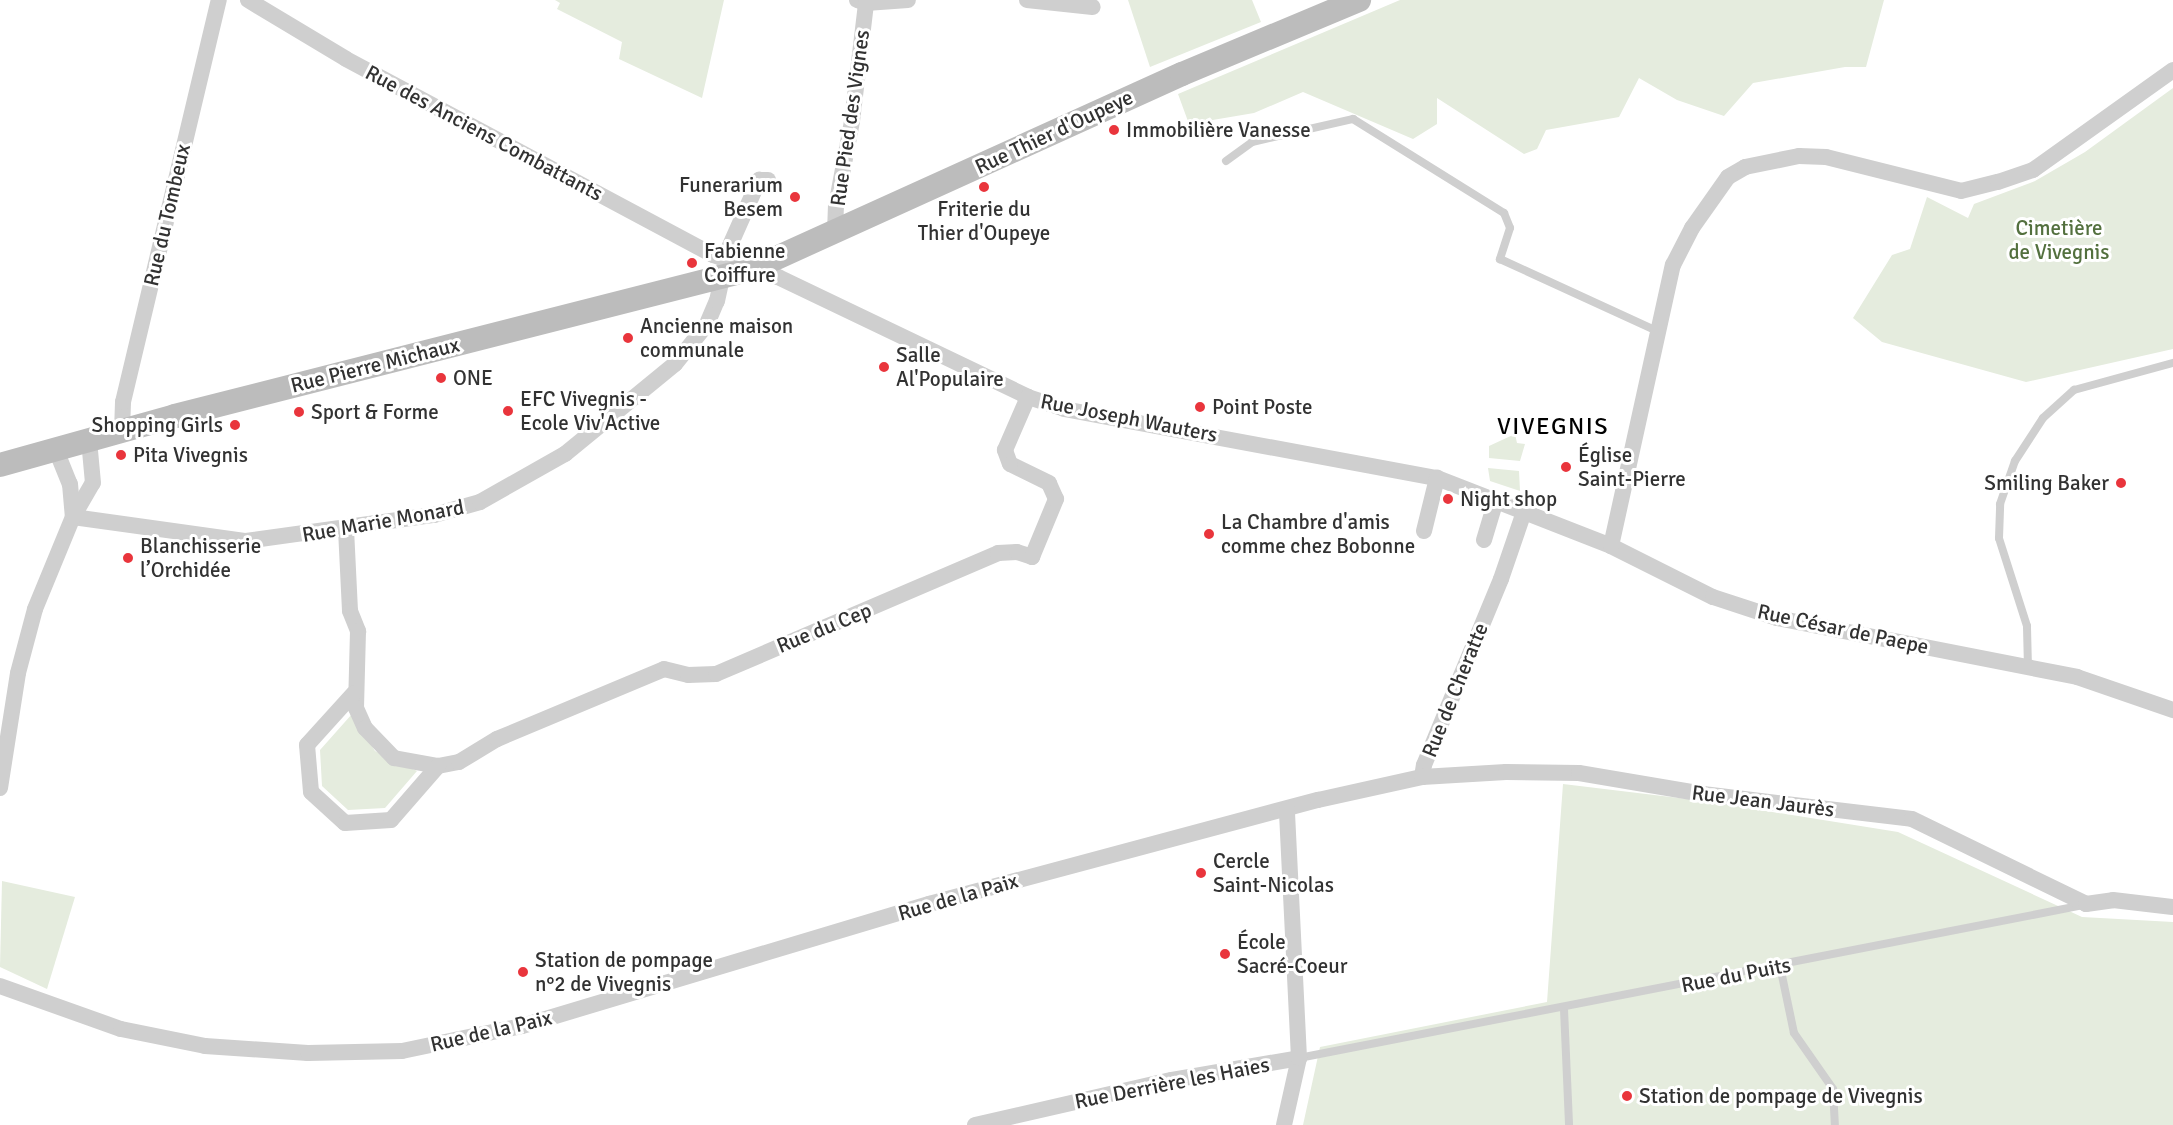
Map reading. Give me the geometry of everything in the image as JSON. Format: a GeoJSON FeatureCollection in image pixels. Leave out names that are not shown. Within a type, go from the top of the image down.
{"type":"FeatureCollection","features":[{"type":"Feature","properties":{"kind":"main road","name":"Rue Thier d'Oupeye"},"geometry":{"type":"LineString","coordinates":[[752,269],[1182,74],[1359,0]]}},
{"type":"Feature","properties":{"kind":"main road","name":"Rue Pierre Michaux"},"geometry":{"type":"LineString","coordinates":[[0,465],[723,269],[752,269]]}},
{"type":"Feature","properties":{"kind":"street","name":"Rue du Tombeux"},"geometry":{"type":"LineString","coordinates":[[122,431],[123,402],[219,0]]}},
{"type":"Feature","properties":{"kind":"street","name":"Rue des Anciens Combattants"},"geometry":{"type":"LineString","coordinates":[[248,0],[346,59],[723,269]]}},
{"type":"Feature","properties":{"kind":"street","name":"Rue Pied des Vignes"},"geometry":{"type":"LineString","coordinates":[[835,233],[836,206],[852,121],[862,2],[908,0]]}},
{"type":"Feature","properties":{"kind":"street"},"geometry":{"type":"LineString","coordinates":[[1027,0],[1094,8]]}},
{"type":"Feature","properties":{"kind":"street"},"geometry":{"type":"LineString","coordinates":[[1611,546],[1656,331],[1673,265],[1692,228],[1728,177],[1745,167],[1798,156],[1826,157],[1960,191],[2033,170],[2173,70]]}},
{"type":"Feature","properties":{"kind":"street"},"geometry":{"type":"LineString","coordinates":[[723,269],[759,180],[768,180]]}},
{"type":"Feature","properties":{"kind":"street","name":"Rue Marie Monard"},"geometry":{"type":"LineString","coordinates":[[73,517],[246,541],[346,529],[434,515],[480,502],[565,454],[675,364],[707,324],[723,269]]}},
{"type":"Feature","properties":{"kind":"street","name":"Rue Joseph Wauters"},"geometry":{"type":"LineString","coordinates":[[752,269],[778,277],[1028,398],[1064,409],[1437,478],[1524,512]]}},
{"type":"Feature","properties":{"kind":"street","name":"Rue du Cep"},"geometry":{"type":"LineString","coordinates":[[346,529],[350,611],[358,632],[358,675],[354,693],[365,728],[379,747],[413,764],[438,766],[459,762],[497,739],[664,669],[688,675],[716,674],[998,553],[1017,552],[1032,556],[1056,499],[1049,483],[1010,464],[1005,450],[1028,398]]}},
{"type":"Feature","properties":{"kind":"street"},"geometry":{"type":"LineString","coordinates":[[0,788],[26,641],[73,517],[93,483],[89,440]]}},
{"type":"Feature","properties":{"kind":"street"},"geometry":{"type":"LineString","coordinates":[[56,450],[70,484],[73,517]]}},
{"type":"Feature","properties":{"kind":"street"},"geometry":{"type":"LineString","coordinates":[[1424,531],[1437,478]]}},
{"type":"Feature","properties":{"kind":"street"},"geometry":{"type":"LineString","coordinates":[[1484,540],[1496,500]]}},
{"type":"Feature","properties":{"kind":"street","name":"Rue César de Paepe"},"geometry":{"type":"LineString","coordinates":[[1524,512],[1611,546],[1713,597],[1777,618],[2077,677],[2173,710]]}},
{"type":"Feature","properties":{"kind":"street","name":"Rue de Cheratte"},"geometry":{"type":"LineString","coordinates":[[1287,809],[1422,777],[1424,765],[1501,579],[1524,512]]}},
{"type":"Feature","properties":{"kind":"street"},"geometry":{"type":"LineString","coordinates":[[354,693],[307,745],[311,792],[345,823],[391,820],[438,766]]}},
{"type":"Feature","properties":{"kind":"street","name":"Rue Jean Jaurès"},"geometry":{"type":"LineString","coordinates":[[1422,777],[1506,772],[1579,773],[1703,794],[1912,819],[2085,904]]}},
{"type":"Feature","properties":{"kind":"street"},"geometry":{"type":"LineString","coordinates":[[1284,1125],[1299,1058],[1287,809]]}},
{"type":"Feature","properties":{"kind":"street","name":"Rue de la Paix"},"geometry":{"type":"LineString","coordinates":[[0,986],[121,1029],[205,1046],[308,1053],[402,1051],[522,1026],[929,904],[1287,809]]}},
{"type":"Feature","properties":{"kind":"street","name":"Rue du Puits"},"geometry":{"type":"LineString","coordinates":[[2085,904],[2113,900],[2173,907]]}},
{"type":"Feature","properties":{"kind":"street","name":"Rue Derrière les Haies"},"geometry":{"type":"LineString","coordinates":[[975,1125],[1172,1080],[1299,1058]]}},
{"type":"Feature","properties":{"kind":"lane"},"geometry":{"type":"LineString","coordinates":[[1226,161],[1252,142],[1353,119],[1504,213],[1510,228],[1500,259],[1656,331]]}},
{"type":"Feature","properties":{"kind":"lane"},"geometry":{"type":"LineString","coordinates":[[2028,668],[2027,626],[1999,538],[2000,504],[2015,461],[2043,418],[2074,390],[2173,363]]}},
{"type":"Feature","properties":{"kind":"lane","name":"Rue du Puits"},"geometry":{"type":"LineString","coordinates":[[1299,1058],[1564,1009],[2085,904]]}},
{"type":"Feature","properties":{"kind":"lane"},"geometry":{"type":"LineString","coordinates":[[1780,966],[1794,1033],[1833,1089],[1835,1125]]}},
{"type":"Feature","properties":{"kind":"lane"},"geometry":{"type":"LineString","coordinates":[[1564,1009],[1569,1125]]}},
{"type":"Feature","properties":{"kind":"green space"},"geometry":{"type":"Polygon","coordinates":[[[555,0],[724,0],[702,98],[619,59],[622,42],[557,9],[560,3],[555,0]]]}},
{"type":"Feature","properties":{"kind":"green space"},"geometry":{"type":"Polygon","coordinates":[[[1128,0],[1252,0],[1261,22],[1150,67],[1128,0]]]}},
{"type":"Feature","properties":{"kind":"green space"},"geometry":{"type":"Polygon","coordinates":[[[1400,0],[1884,0],[1866,67],[1845,67],[1753,83],[1724,116],[1677,100],[1639,78],[1619,117],[1546,130],[1537,149],[1524,154],[1437,98],[1437,124],[1413,139],[1303,92],[1254,113],[1189,124],[1178,94],[1400,0]]]}},
{"type":"Feature","properties":{"kind":"green space","name":"Cimetière de Vivegnis"},"geometry":{"type":"Polygon","coordinates":[[[2173,88],[2173,349],[2026,382],[1882,342],[1853,318],[1892,255],[1910,249],[1927,197],[1968,218],[1974,204],[2035,181],[2085,152],[2173,88]]]}},
{"type":"Feature","properties":{"kind":"green space"},"geometry":{"type":"Polygon","coordinates":[[[1515,434],[1517,443],[1525,444],[1520,461],[1489,458],[1489,446],[1515,434]]]}},
{"type":"Feature","properties":{"kind":"green space"},"geometry":{"type":"Polygon","coordinates":[[[1488,468],[1519,471],[1520,491],[1490,481],[1488,468]]]}},
{"type":"Feature","properties":{"kind":"green space"},"geometry":{"type":"Polygon","coordinates":[[[352,714],[375,751],[417,771],[385,808],[348,810],[322,786],[320,750],[352,714]]]}},
{"type":"Feature","properties":{"kind":"green space"},"geometry":{"type":"Polygon","coordinates":[[[1563,784],[1704,801],[1898,832],[2082,917],[2173,922],[2173,1125],[1303,1125],[1320,1047],[1547,1002],[1563,784]]]}},
{"type":"Feature","properties":{"kind":"green space"},"geometry":{"type":"Polygon","coordinates":[[[2,881],[75,897],[47,989],[0,967],[2,881]]]}},
{"type":"Feature","properties":{"kind":"place","name":"Immobilière Vanesse"},"geometry":{"type":"Point","coordinates":[1114,130]}},
{"type":"Feature","properties":{"kind":"place","name":"Friterie du Thier d'Oupeye"},"geometry":{"type":"Point","coordinates":[984,187]}},
{"type":"Feature","properties":{"kind":"place","name":"Funerarium Besem"},"geometry":{"type":"Point","coordinates":[795,197]}},
{"type":"Feature","properties":{"kind":"place","name":"Fabienne Coiffure"},"geometry":{"type":"Point","coordinates":[692,263]}},
{"type":"Feature","properties":{"kind":"place","name":"Ancienne maison communale"},"geometry":{"type":"Point","coordinates":[628,338]}},
{"type":"Feature","properties":{"kind":"place","name":"Salle Al'Populaire"},"geometry":{"type":"Point","coordinates":[884,367]}},
{"type":"Feature","properties":{"kind":"place","name":"ONE"},"geometry":{"type":"Point","coordinates":[441,378]}},
{"type":"Feature","properties":{"kind":"place","name":"Point Poste"},"geometry":{"type":"Point","coordinates":[1200,407]}},
{"type":"Feature","properties":{"kind":"place","name":"EFC Vivegnis - Ecole Viv'Active"},"geometry":{"type":"Point","coordinates":[508,411]}},
{"type":"Feature","properties":{"kind":"place","name":"Sport & Forme"},"geometry":{"type":"Point","coordinates":[299,412]}},
{"type":"Feature","properties":{"kind":"place","name":"Shopping Girls"},"geometry":{"type":"Point","coordinates":[235,425]}},
{"type":"Feature","properties":{"kind":"place","name":"Pita Vivegnis"},"geometry":{"type":"Point","coordinates":[121,455]}},
{"type":"Feature","properties":{"kind":"place","name":"Église Saint-Pierre"},"geometry":{"type":"Point","coordinates":[1566,467]}},
{"type":"Feature","properties":{"kind":"place","name":"Smiling Baker"},"geometry":{"type":"Point","coordinates":[2121,483]}},
{"type":"Feature","properties":{"kind":"place","name":"Night shop"},"geometry":{"type":"Point","coordinates":[1448,499]}},
{"type":"Feature","properties":{"kind":"place","name":"La Chambre d'amis comme chez Bobonne"},"geometry":{"type":"Point","coordinates":[1209,534]}},
{"type":"Feature","properties":{"kind":"place","name":"Blanchisserie l’Orchidée"},"geometry":{"type":"Point","coordinates":[128,558]}},
{"type":"Feature","properties":{"kind":"place","name":"Cercle Saint-Nicolas"},"geometry":{"type":"Point","coordinates":[1201,873]}},
{"type":"Feature","properties":{"kind":"place","name":"École Sacré-Coeur"},"geometry":{"type":"Point","coordinates":[1225,954]}},
{"type":"Feature","properties":{"kind":"place","name":"Station de pompage n°2 de Vivegnis"},"geometry":{"type":"Point","coordinates":[523,972]}},
{"type":"Feature","properties":{"kind":"place","name":"Station de pompage de Vivegnis"},"geometry":{"type":"Point","coordinates":[1627,1096]}},
{"type":"Feature","properties":{"kind":"district","name":"VIVEGNIS"},"geometry":{"type":"Point","coordinates":[1553,427]}}]}
